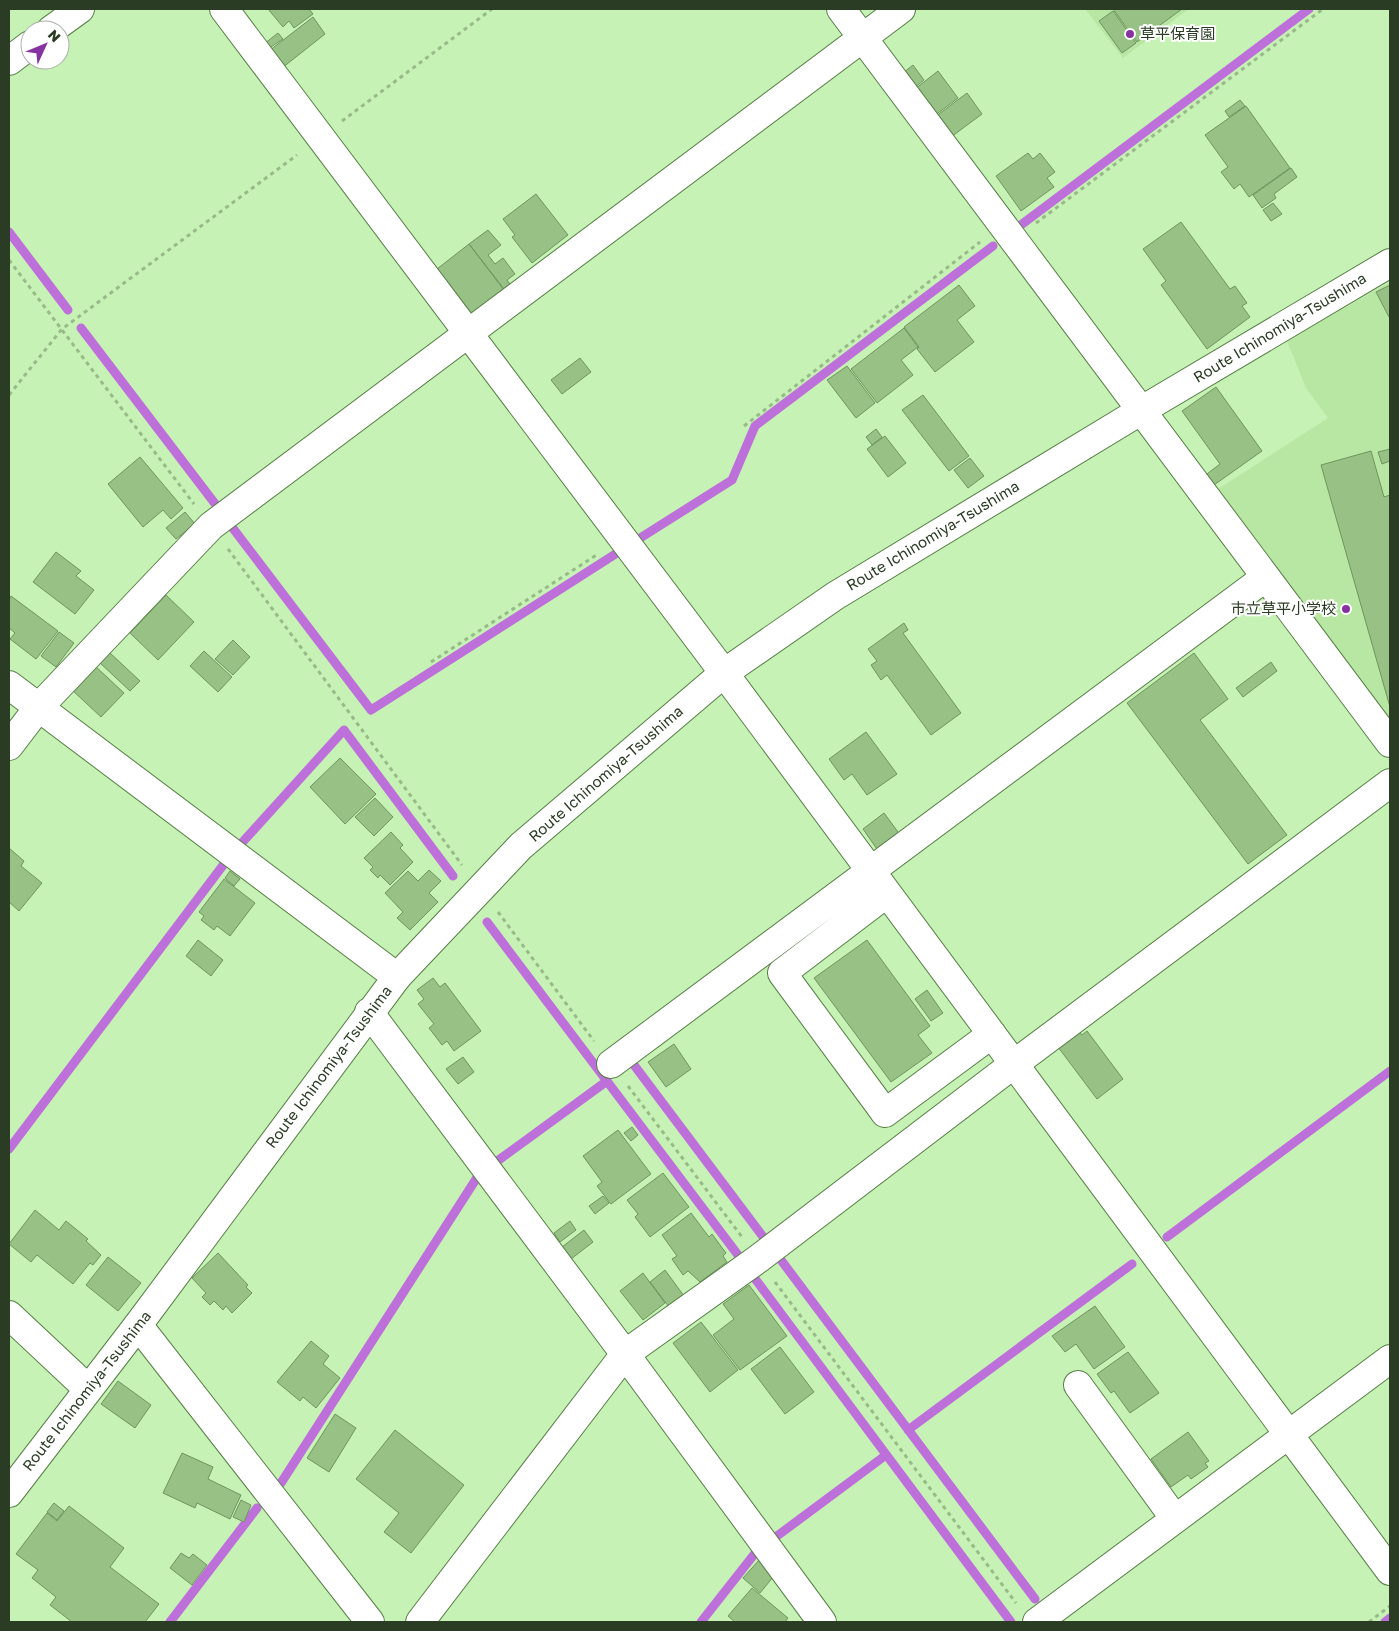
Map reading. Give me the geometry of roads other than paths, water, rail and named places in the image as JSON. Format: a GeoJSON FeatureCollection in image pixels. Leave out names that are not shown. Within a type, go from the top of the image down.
{"type":"FeatureCollection","features":[{"type":"Feature","properties":{"kind":"street"},"geometry":{"type":"LineString","coordinates":[[65,20],[80,9]]}},
{"type":"Feature","properties":{"kind":"street"},"geometry":{"type":"LineString","coordinates":[[224,9],[724,673],[1390,1571]]}},
{"type":"Feature","properties":{"kind":"street"},"geometry":{"type":"LineString","coordinates":[[841,9],[1390,743]]}},
{"type":"Feature","properties":{"kind":"street"},"geometry":{"type":"LineString","coordinates":[[9,746],[38,708],[211,526],[901,9]]}},
{"type":"Feature","properties":{"kind":"street"},"geometry":{"type":"LineString","coordinates":[[9,61],[20,53]]}},
{"type":"Feature","properties":{"kind":"street","name":"Route Ichinomiya-Tsushima"},"geometry":{"type":"LineString","coordinates":[[9,1493],[138,1325],[397,976],[521,846],[724,673],[835,596],[1142,410],[1390,263]]}},
{"type":"Feature","properties":{"kind":"street"},"geometry":{"type":"LineString","coordinates":[[611,1064],[879,882],[1266,577]]}},
{"type":"Feature","properties":{"kind":"street"},"geometry":{"type":"LineString","coordinates":[[9,685],[397,976]]}},
{"type":"Feature","properties":{"kind":"street"},"geometry":{"type":"LineString","coordinates":[[420,1622],[625,1354],[758,1259],[1014,1064],[1390,783]]}},
{"type":"Feature","properties":{"kind":"street"},"geometry":{"type":"LineString","coordinates":[[879,882],[782,973],[885,1113],[992,1034]]}},
{"type":"Feature","properties":{"kind":"street"},"geometry":{"type":"LineString","coordinates":[[369,1012],[625,1354],[822,1622]]}},
{"type":"Feature","properties":{"kind":"street"},"geometry":{"type":"LineString","coordinates":[[9,1315],[88,1389]]}},
{"type":"Feature","properties":{"kind":"street"},"geometry":{"type":"LineString","coordinates":[[138,1325],[370,1622]]}},
{"type":"Feature","properties":{"kind":"street"},"geometry":{"type":"LineString","coordinates":[[1028,1614],[1175,1519],[1390,1359]]}},
{"type":"Feature","properties":{"kind":"street"},"geometry":{"type":"LineString","coordinates":[[1078,1385],[1175,1519]]}},
{"type":"Feature","properties":{"kind":"waterway"},"geometry":{"type":"LineString","coordinates":[[1017,228],[1309,9]]}},
{"type":"Feature","properties":{"kind":"waterway"},"geometry":{"type":"LineString","coordinates":[[9,232],[68,310]]}},
{"type":"Feature","properties":{"kind":"waterway"},"geometry":{"type":"LineString","coordinates":[[637,540],[732,480],[755,426],[993,246]]}},
{"type":"Feature","properties":{"kind":"waterway"},"geometry":{"type":"LineString","coordinates":[[81,328],[216,505]]}},
{"type":"Feature","properties":{"kind":"waterway"},"geometry":{"type":"LineString","coordinates":[[232,527],[371,710],[617,553]]}},
{"type":"Feature","properties":{"kind":"waterway"},"geometry":{"type":"LineString","coordinates":[[239,846],[344,730],[453,876]]}},
{"type":"Feature","properties":{"kind":"waterway"},"geometry":{"type":"LineString","coordinates":[[9,1149],[224,864]]}},
{"type":"Feature","properties":{"kind":"waterway"},"geometry":{"type":"LineString","coordinates":[[487,922],[738,1255]]}},
{"type":"Feature","properties":{"kind":"waterway"},"geometry":{"type":"LineString","coordinates":[[637,1057],[631,1061],[764,1238]]}},
{"type":"Feature","properties":{"kind":"waterway"},"geometry":{"type":"LineString","coordinates":[[1167,1237],[1390,1071]]}},
{"type":"Feature","properties":{"kind":"waterway"},"geometry":{"type":"LineString","coordinates":[[496,1162],[607,1081]]}},
{"type":"Feature","properties":{"kind":"waterway"},"geometry":{"type":"LineString","coordinates":[[281,1483],[478,1176]]}},
{"type":"Feature","properties":{"kind":"waterway"},"geometry":{"type":"LineString","coordinates":[[778,1256],[1035,1599]]}},
{"type":"Feature","properties":{"kind":"waterway"},"geometry":{"type":"LineString","coordinates":[[908,1430],[1132,1264]]}},
{"type":"Feature","properties":{"kind":"waterway"},"geometry":{"type":"LineString","coordinates":[[753,1276],[1011,1622]]}},
{"type":"Feature","properties":{"kind":"waterway"},"geometry":{"type":"LineString","coordinates":[[777,1536],[886,1455]]}},
{"type":"Feature","properties":{"kind":"waterway"},"geometry":{"type":"LineString","coordinates":[[170,1622],[257,1508]]}},
{"type":"Feature","properties":{"kind":"waterway"},"geometry":{"type":"LineString","coordinates":[[701,1622],[756,1552]]}},
{"type":"Feature","properties":{"kind":"waterway"},"geometry":{"type":"LineString","coordinates":[[1385,1622],[1390,1618]]}},
{"type":"Feature","properties":{"kind":"place","name":"草平保育園"},"geometry":{"type":"Point","coordinates":[1130,34]}},
{"type":"Feature","properties":{"kind":"place","name":"市立草平小学校"},"geometry":{"type":"Point","coordinates":[1346,609]}}]}
